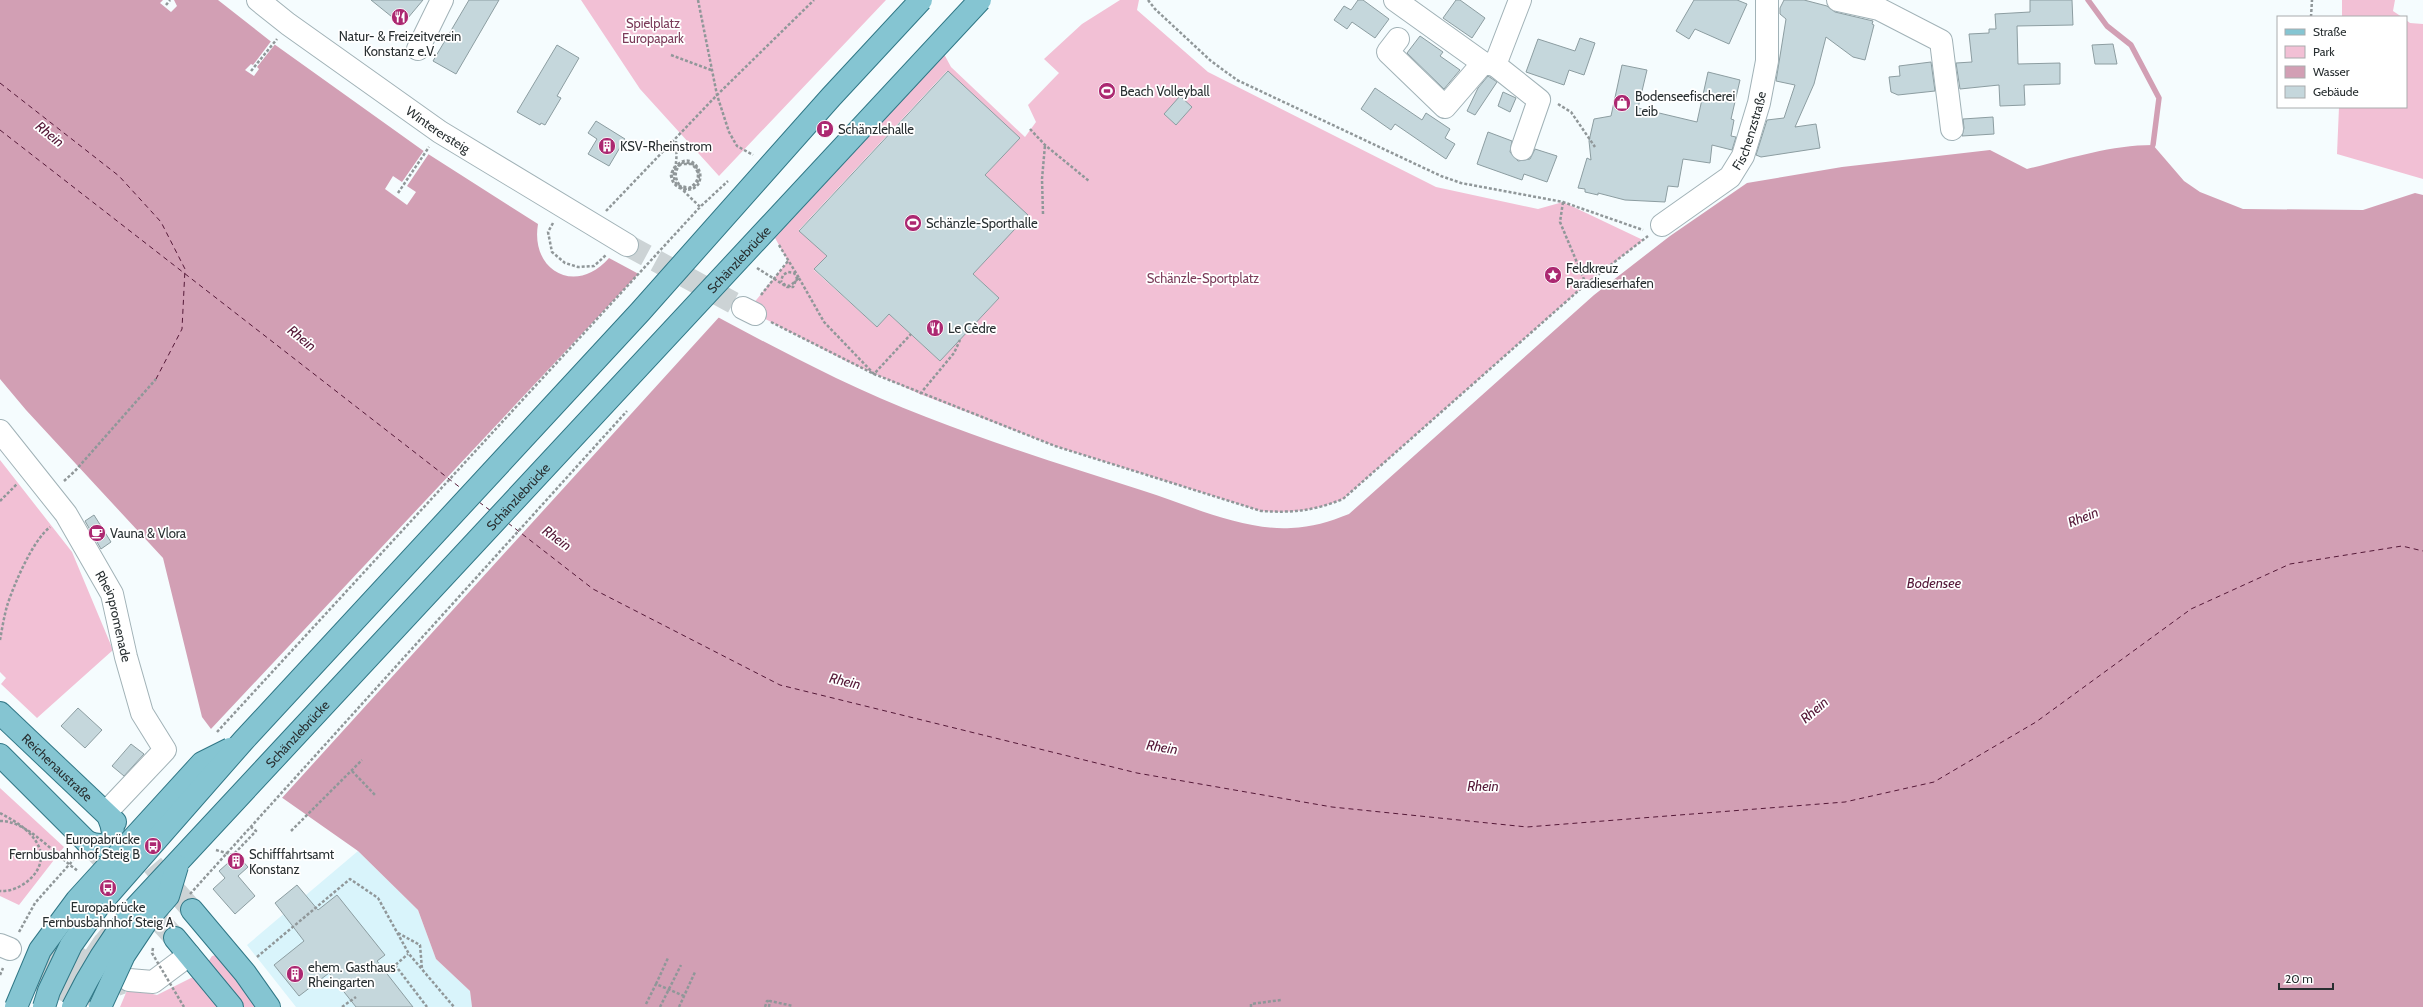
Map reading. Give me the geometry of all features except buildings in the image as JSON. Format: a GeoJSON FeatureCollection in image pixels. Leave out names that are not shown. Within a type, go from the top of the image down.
{"type":"FeatureCollection","features":[{"type":"Feature","properties":{"kind":"main road"},"geometry":{"type":"LineString","coordinates":[[44,1007],[49,991],[71,945],[100,904],[243,741],[640,312],[832,97],[921,0]]}},
{"type":"Feature","properties":{"kind":"main road","name":"Schänzlebrücke"},"geometry":{"type":"LineString","coordinates":[[73,1007],[91,970],[110,940],[136,907],[980,0]]}},
{"type":"Feature","properties":{"kind":"main road","name":"Reichenaustraße"},"geometry":{"type":"LineString","coordinates":[[0,713],[112,815]]}},
{"type":"Feature","properties":{"kind":"main road"},"geometry":{"type":"LineString","coordinates":[[16,1007],[40,950],[77,900],[202,764],[243,741]]}},
{"type":"Feature","properties":{"kind":"main road"},"geometry":{"type":"LineString","coordinates":[[0,755],[85,848],[107,845],[111,841],[114,834],[112,815]]}},
{"type":"Feature","properties":{"kind":"main road"},"geometry":{"type":"LineString","coordinates":[[100,1007],[124,955],[148,919],[168,896],[178,861]]}},
{"type":"Feature","properties":{"kind":"main road"},"geometry":{"type":"LineString","coordinates":[[189,905],[224,947],[269,1007]]}},
{"type":"Feature","properties":{"kind":"main road"},"geometry":{"type":"LineString","coordinates":[[175,938],[232,1007]]}},
{"type":"Feature","properties":{"kind":"main road"},"geometry":{"type":"LineString","coordinates":[[189,955],[207,943],[213,943],[224,947]]}},
{"type":"Feature","properties":{"kind":"street","name":"Winterersteig"},"geometry":{"type":"LineString","coordinates":[[258,0],[288,24],[440,132],[563,208],[622,242]]}},
{"type":"Feature","properties":{"kind":"street"},"geometry":{"type":"LineString","coordinates":[[418,49],[442,0]]}},
{"type":"Feature","properties":{"kind":"street"},"geometry":{"type":"LineString","coordinates":[[1395,0],[1539,100],[1522,149]]}},
{"type":"Feature","properties":{"kind":"street"},"geometry":{"type":"LineString","coordinates":[[1398,39],[1388,52],[1445,107],[1489,64],[1520,0]]}},
{"type":"Feature","properties":{"kind":"street","name":"Fischenzstraße"},"geometry":{"type":"LineString","coordinates":[[1662,225],[1730,177],[1743,156],[1759,103],[1767,61],[1767,0]]}},
{"type":"Feature","properties":{"kind":"street"},"geometry":{"type":"LineString","coordinates":[[1838,0],[1879,9],[1941,41],[1952,129]]}},
{"type":"Feature","properties":{"kind":"street","name":"Rheinpromenade"},"geometry":{"type":"LineString","coordinates":[[0,431],[66,514],[112,594],[126,657],[142,712],[165,750],[112,815]]}},
{"type":"Feature","properties":{"kind":"street"},"geometry":{"type":"LineString","coordinates":[[129,980],[153,982],[189,955]]}},
{"type":"Feature","properties":{"kind":"path"},"geometry":{"type":"LineString","coordinates":[[166,5],[170,0]]}},
{"type":"Feature","properties":{"kind":"path"},"geometry":{"type":"LineString","coordinates":[[698,0],[717,95],[729,132],[737,146],[751,152],[756,158],[751,162]]}},
{"type":"Feature","properties":{"kind":"path"},"geometry":{"type":"LineString","coordinates":[[592,225],[676,140],[717,95],[814,0]]}},
{"type":"Feature","properties":{"kind":"path"},"geometry":{"type":"LineString","coordinates":[[874,374],[824,322],[788,261],[749,311],[874,374],[920,394],[1055,446],[1154,479],[1261,511],[1291,513],[1320,508],[1343,499],[1586,284],[1652,233],[1563,202],[1461,183],[1441,176],[1237,80],[1211,61],[1155,9],[1148,0]]}},
{"type":"Feature","properties":{"kind":"path"},"geometry":{"type":"LineString","coordinates":[[2311,16],[2312,0]]}},
{"type":"Feature","properties":{"kind":"path"},"geometry":{"type":"LineString","coordinates":[[251,71],[288,24]]}},
{"type":"Feature","properties":{"kind":"path"},"geometry":{"type":"LineString","coordinates":[[671,55],[712,71]]}},
{"type":"Feature","properties":{"kind":"path"},"geometry":{"type":"LineString","coordinates":[[1539,100],[1552,100],[1571,112],[1595,147]]}},
{"type":"Feature","properties":{"kind":"path"},"geometry":{"type":"LineString","coordinates":[[1030,129],[1045,145],[1089,181]]}},
{"type":"Feature","properties":{"kind":"path"},"geometry":{"type":"LineString","coordinates":[[398,193],[440,132]]}},
{"type":"Feature","properties":{"kind":"path"},"geometry":{"type":"LineString","coordinates":[[676,140],[676,164],[671,175],[675,185],[680,189],[685,190],[690,190],[700,181],[700,170],[696,164],[690,161],[680,162],[675,167],[672,175],[677,186],[680,188],[685,189],[690,188],[699,180],[699,171],[695,165],[690,162],[681,163],[674,175],[677,184],[680,187],[685,188],[689,188],[697,180],[698,171],[694,166],[691,164],[680,164],[675,175],[678,184],[684,189],[689,195],[700,207]]}},
{"type":"Feature","properties":{"kind":"path"},"geometry":{"type":"LineString","coordinates":[[1043,214],[1042,179],[1045,145]]}},
{"type":"Feature","properties":{"kind":"path"},"geometry":{"type":"LineString","coordinates":[[211,738],[700,207],[730,179]]}},
{"type":"Feature","properties":{"kind":"path"},"geometry":{"type":"LineString","coordinates":[[1563,202],[1560,222],[1586,284]]}},
{"type":"Feature","properties":{"kind":"path"},"geometry":{"type":"LineString","coordinates":[[563,208],[548,232],[552,252],[565,263],[578,267],[594,266],[622,242]]}},
{"type":"Feature","properties":{"kind":"path","name":"Schänzlebrücke"},"geometry":{"type":"LineString","coordinates":[[776,247],[780,242]]}},
{"type":"Feature","properties":{"kind":"path","name":"Schänzlebrücke"},"geometry":{"type":"LineString","coordinates":[[752,273],[762,262]]}},
{"type":"Feature","properties":{"kind":"path"},"geometry":{"type":"LineString","coordinates":[[757,268],[787,287],[794,286],[797,278],[794,273],[788,272],[783,275],[781,281],[785,285],[790,286],[799,278]]}},
{"type":"Feature","properties":{"kind":"path"},"geometry":{"type":"LineString","coordinates":[[874,374],[911,334]]}},
{"type":"Feature","properties":{"kind":"path"},"geometry":{"type":"LineString","coordinates":[[920,394],[954,353],[960,340]]}},
{"type":"Feature","properties":{"kind":"path"},"geometry":{"type":"LineString","coordinates":[[75,471],[156,379]]}},
{"type":"Feature","properties":{"kind":"path","name":"Schänzlebrücke"},"geometry":{"type":"LineString","coordinates":[[189,905],[629,409]]}},
{"type":"Feature","properties":{"kind":"path"},"geometry":{"type":"LineString","coordinates":[[0,640],[7,606],[28,558],[43,532],[66,514]]}},
{"type":"Feature","properties":{"kind":"path"},"geometry":{"type":"LineString","coordinates":[[291,831],[362,760]]}},
{"type":"Feature","properties":{"kind":"path"},"geometry":{"type":"LineString","coordinates":[[352,771],[376,796]]}},
{"type":"Feature","properties":{"kind":"path"},"geometry":{"type":"LineString","coordinates":[[0,813],[12,819],[31,836],[40,848],[40,853],[36,873],[29,881],[11,891],[0,891]]}},
{"type":"Feature","properties":{"kind":"path"},"geometry":{"type":"LineString","coordinates":[[0,821],[14,821],[80,873]]}},
{"type":"Feature","properties":{"kind":"path"},"geometry":{"type":"LineString","coordinates":[[5,947],[35,903],[67,864],[85,848]]}},
{"type":"Feature","properties":{"kind":"path"},"geometry":{"type":"LineString","coordinates":[[252,962],[350,879],[378,898],[409,954],[454,1007]]}},
{"type":"Feature","properties":{"kind":"path"},"geometry":{"type":"LineString","coordinates":[[398,933],[420,945],[422,970]]}},
{"type":"Feature","properties":{"kind":"path"},"geometry":{"type":"LineString","coordinates":[[154,942],[152,953],[184,1007]]}},
{"type":"Feature","properties":{"kind":"path"},"geometry":{"type":"LineString","coordinates":[[392,968],[409,954]]}},
{"type":"Feature","properties":{"kind":"path"},"geometry":{"type":"LineString","coordinates":[[646,1004],[668,958]]}},
{"type":"Feature","properties":{"kind":"path"},"geometry":{"type":"LineString","coordinates":[[660,1007],[670,990],[681,965]]}},
{"type":"Feature","properties":{"kind":"path"},"geometry":{"type":"LineString","coordinates":[[395,966],[427,1007]]}},
{"type":"Feature","properties":{"kind":"path"},"geometry":{"type":"LineString","coordinates":[[679,1007],[695,972]]}},
{"type":"Feature","properties":{"kind":"path"},"geometry":{"type":"LineString","coordinates":[[656,984],[684,996]]}},
{"type":"Feature","properties":{"kind":"path"},"geometry":{"type":"LineString","coordinates":[[342,1007],[356,996]]}},
{"type":"Feature","properties":{"kind":"path"},"geometry":{"type":"LineString","coordinates":[[1251,1007],[1251,1004],[1281,1000]]}},
{"type":"Feature","properties":{"kind":"path"},"geometry":{"type":"LineString","coordinates":[[765,1007],[767,1001],[792,1006]]}},
{"type":"Feature","properties":{"kind":"path"},"geometry":{"type":"LineString","coordinates":[[769,1007],[770,1001]]}},
{"type":"Feature","properties":{"kind":"shaded area"},"geometry":{"type":"Polygon","coordinates":[[[358,851],[418,910],[436,959],[470,991],[472,1007],[296,1007],[247,945],[358,851]]]}},
{"type":"Feature","properties":{"kind":"green space","name":"Spielplatz Europapark"},"geometry":{"type":"Polygon","coordinates":[[[581,0],[886,0],[719,176],[640,89],[581,0]]]}},
{"type":"Feature","properties":{"kind":"green space","name":"Schänzle-Sportplatz"},"geometry":{"type":"Polygon","coordinates":[[[1120,0],[1139,0],[1137,10],[1208,72],[1436,187],[1538,209],[1563,202],[1643,240],[1586,284],[1343,499],[1312,509],[1283,512],[1261,511],[1055,446],[920,394],[846,361],[748,310],[788,261],[775,238],[944,54],[951,67],[1025,137],[1036,122],[1028,105],[1059,73],[1044,59],[1082,24],[1120,0]],[[947,71],[799,230],[827,256],[814,270],[877,327],[889,314],[940,361],[999,298],[973,274],[985,175],[1019,138],[947,71]]]}},
{"type":"Feature","properties":{"kind":"green space"},"geometry":{"type":"Polygon","coordinates":[[[2342,0],[2395,0],[2393,11],[2400,16],[2342,16],[2342,0]]]}},
{"type":"Feature","properties":{"kind":"green space"},"geometry":{"type":"Polygon","coordinates":[[[2407,21],[2410,23],[2423,24],[2423,179],[2337,154],[2339,108],[2407,108],[2407,21]]]}},
{"type":"Feature","properties":{"kind":"green space"},"geometry":{"type":"Polygon","coordinates":[[[0,460],[72,552],[113,650],[37,718],[1,684],[6,678],[0,672],[0,460]]]}},
{"type":"Feature","properties":{"kind":"green space"},"geometry":{"type":"Polygon","coordinates":[[[0,788],[64,847],[19,905],[0,896],[0,788]]]}},
{"type":"Feature","properties":{"kind":"green space"},"geometry":{"type":"Polygon","coordinates":[[[216,955],[258,1007],[243,1007],[208,962],[212,956],[216,955]]]}},
{"type":"Feature","properties":{"kind":"green space"},"geometry":{"type":"Polygon","coordinates":[[[195,976],[220,1007],[120,1007],[128,988],[157,995],[195,976]]]}},
{"type":"Feature","properties":{"kind":"water","name":"Bodensee"},"geometry":{"type":"Polygon","coordinates":[[[0,0],[218,0],[274,44],[425,152],[538,224],[537,241],[541,254],[548,265],[558,273],[570,276],[583,275],[596,269],[609,258],[807,364],[911,411],[988,440],[1216,516],[1273,528],[1291,528],[1313,525],[1327,522],[1349,514],[1594,295],[1670,236],[1747,183],[1842,167],[1990,150],[2027,169],[2105,150],[2121,147],[2153,145],[2184,181],[2200,192],[2243,209],[2363,210],[2415,193],[2423,195],[2423,1007],[472,1007],[470,991],[436,959],[418,910],[358,851],[241,769],[202,717],[163,558],[26,410],[0,379],[0,0]]]}},
{"type":"Feature","properties":{"kind":"pier"},"geometry":{"type":"Polygon","coordinates":[[[163,0],[174,0],[177,6],[171,12],[160,3],[163,0]]]}},
{"type":"Feature","properties":{"kind":"pier"},"geometry":{"type":"Polygon","coordinates":[[[272,40],[276,43],[257,67],[259,69],[254,76],[245,70],[251,64],[253,65],[272,40]]]}},
{"type":"Feature","properties":{"kind":"pier"},"geometry":{"type":"Polygon","coordinates":[[[425,149],[430,152],[407,186],[416,192],[407,205],[385,189],[393,176],[402,182],[425,149]]]}},
{"type":"Feature","properties":{"kind":"pier"},"geometry":{"type":"Polygon","coordinates":[[[640,272],[721,315],[281,799],[240,770],[210,730],[640,272]]]}},
{"type":"Feature","properties":{"kind":"waterway"},"geometry":{"type":"LineString","coordinates":[[2088,0],[2107,26],[2131,45],[2159,98],[2153,145]]}},
{"type":"Feature","properties":{"kind":"ferry route"},"geometry":{"type":"LineString","coordinates":[[0,83],[119,176],[161,222],[185,269],[182,329],[156,379]]}},
{"type":"Feature","properties":{"kind":"ferry route"},"geometry":{"type":"LineString","coordinates":[[0,130],[462,489]]}},
{"type":"Feature","properties":{"kind":"ferry route"},"geometry":{"type":"LineString","coordinates":[[479,502],[491,511]]}},
{"type":"Feature","properties":{"kind":"ferry route"},"geometry":{"type":"LineString","coordinates":[[508,523],[593,589],[780,685],[1137,773],[1332,807],[1527,827],[1845,802],[1934,782],[2036,722],[2191,609],[2290,564],[2402,546],[2423,551]]}},
{"type":"Feature","properties":{"kind":"tunnel"},"geometry":{"type":"LineString","coordinates":[[627,245],[743,308]]}},
{"type":"Feature","properties":{"kind":"tunnel"},"geometry":{"type":"LineString","coordinates":[[131,840],[192,910]]}},
{"type":"Feature","properties":{"kind":"tunnel"},"geometry":{"type":"LineString","coordinates":[[91,846],[175,938]]}},
{"type":"Feature","properties":{"kind":"tunnel"},"geometry":{"type":"LineString","coordinates":[[74,910],[117,945],[121,957]]}},
{"type":"Feature","properties":{"kind":"tunnel"},"geometry":{"type":"LineString","coordinates":[[62,926],[108,957],[116,966]]}},
{"type":"Feature","properties":{"kind":"tunnel"},"geometry":{"type":"LineString","coordinates":[[44,937],[100,971],[111,975]]}},
{"type":"Feature","properties":{"kind":"tunnel"},"geometry":{"type":"LineString","coordinates":[[33,955],[90,983],[104,982]]}},
{"type":"Feature","properties":{"kind":"tunnel"},"geometry":{"type":"LineString","coordinates":[[24,974],[84,998],[122,983]]}},
{"type":"Feature","properties":{"kind":"place","name":"Natur- & Freizeitverein Konstanz e.V."},"geometry":{"type":"Point","coordinates":[400,17]}},
{"type":"Feature","properties":{"kind":"place","name":"Beach Volleyball"},"geometry":{"type":"Point","coordinates":[1107,91]}},
{"type":"Feature","properties":{"kind":"place","name":"Bodenseefischerei Leib"},"geometry":{"type":"Point","coordinates":[1622,103]}},
{"type":"Feature","properties":{"kind":"place","name":"Schänzlehalle"},"geometry":{"type":"Point","coordinates":[825,129]}},
{"type":"Feature","properties":{"kind":"place","name":"KSV-Rheinstrom"},"geometry":{"type":"Point","coordinates":[607,146]}},
{"type":"Feature","properties":{"kind":"place","name":"Schänzle-Sporthalle"},"geometry":{"type":"Point","coordinates":[913,223]}},
{"type":"Feature","properties":{"kind":"place","name":"Feldkreuz Paradieserhafen"},"geometry":{"type":"Point","coordinates":[1553,275]}},
{"type":"Feature","properties":{"kind":"place","name":"Le Cèdre"},"geometry":{"type":"Point","coordinates":[935,328]}},
{"type":"Feature","properties":{"kind":"place","name":"Vauna & Vlora"},"geometry":{"type":"Point","coordinates":[97,533]}},
{"type":"Feature","properties":{"kind":"place","name":"Europabrücke Fernbusbahnhof Steig B"},"geometry":{"type":"Point","coordinates":[153,846]}},
{"type":"Feature","properties":{"kind":"place","name":"Schifffahrtsamt Konstanz"},"geometry":{"type":"Point","coordinates":[236,861]}},
{"type":"Feature","properties":{"kind":"place","name":"Europabrücke Fernbusbahnhof Steig A"},"geometry":{"type":"Point","coordinates":[108,888]}},
{"type":"Feature","properties":{"kind":"place","name":"ehem. Gasthaus Rheingarten"},"geometry":{"type":"Point","coordinates":[295,974]}},
{"type":"Feature","properties":{"kind":"water label","name":"Rhein"},"geometry":{"type":"Point","coordinates":[50,134]}},
{"type":"Feature","properties":{"kind":"water label","name":"Rhein"},"geometry":{"type":"Point","coordinates":[302,338]}},
{"type":"Feature","properties":{"kind":"water label","name":"Rhein"},"geometry":{"type":"Point","coordinates":[2083,517]}},
{"type":"Feature","properties":{"kind":"water label","name":"Rhein"},"geometry":{"type":"Point","coordinates":[557,538]}},
{"type":"Feature","properties":{"kind":"water label","name":"Rhein"},"geometry":{"type":"Point","coordinates":[845,681]}},
{"type":"Feature","properties":{"kind":"water label","name":"Rhein"},"geometry":{"type":"Point","coordinates":[1814,710]}},
{"type":"Feature","properties":{"kind":"water label","name":"Rhein"},"geometry":{"type":"Point","coordinates":[1162,747]}},
{"type":"Feature","properties":{"kind":"water label","name":"Rhein"},"geometry":{"type":"Point","coordinates":[1483,786]}}]}
